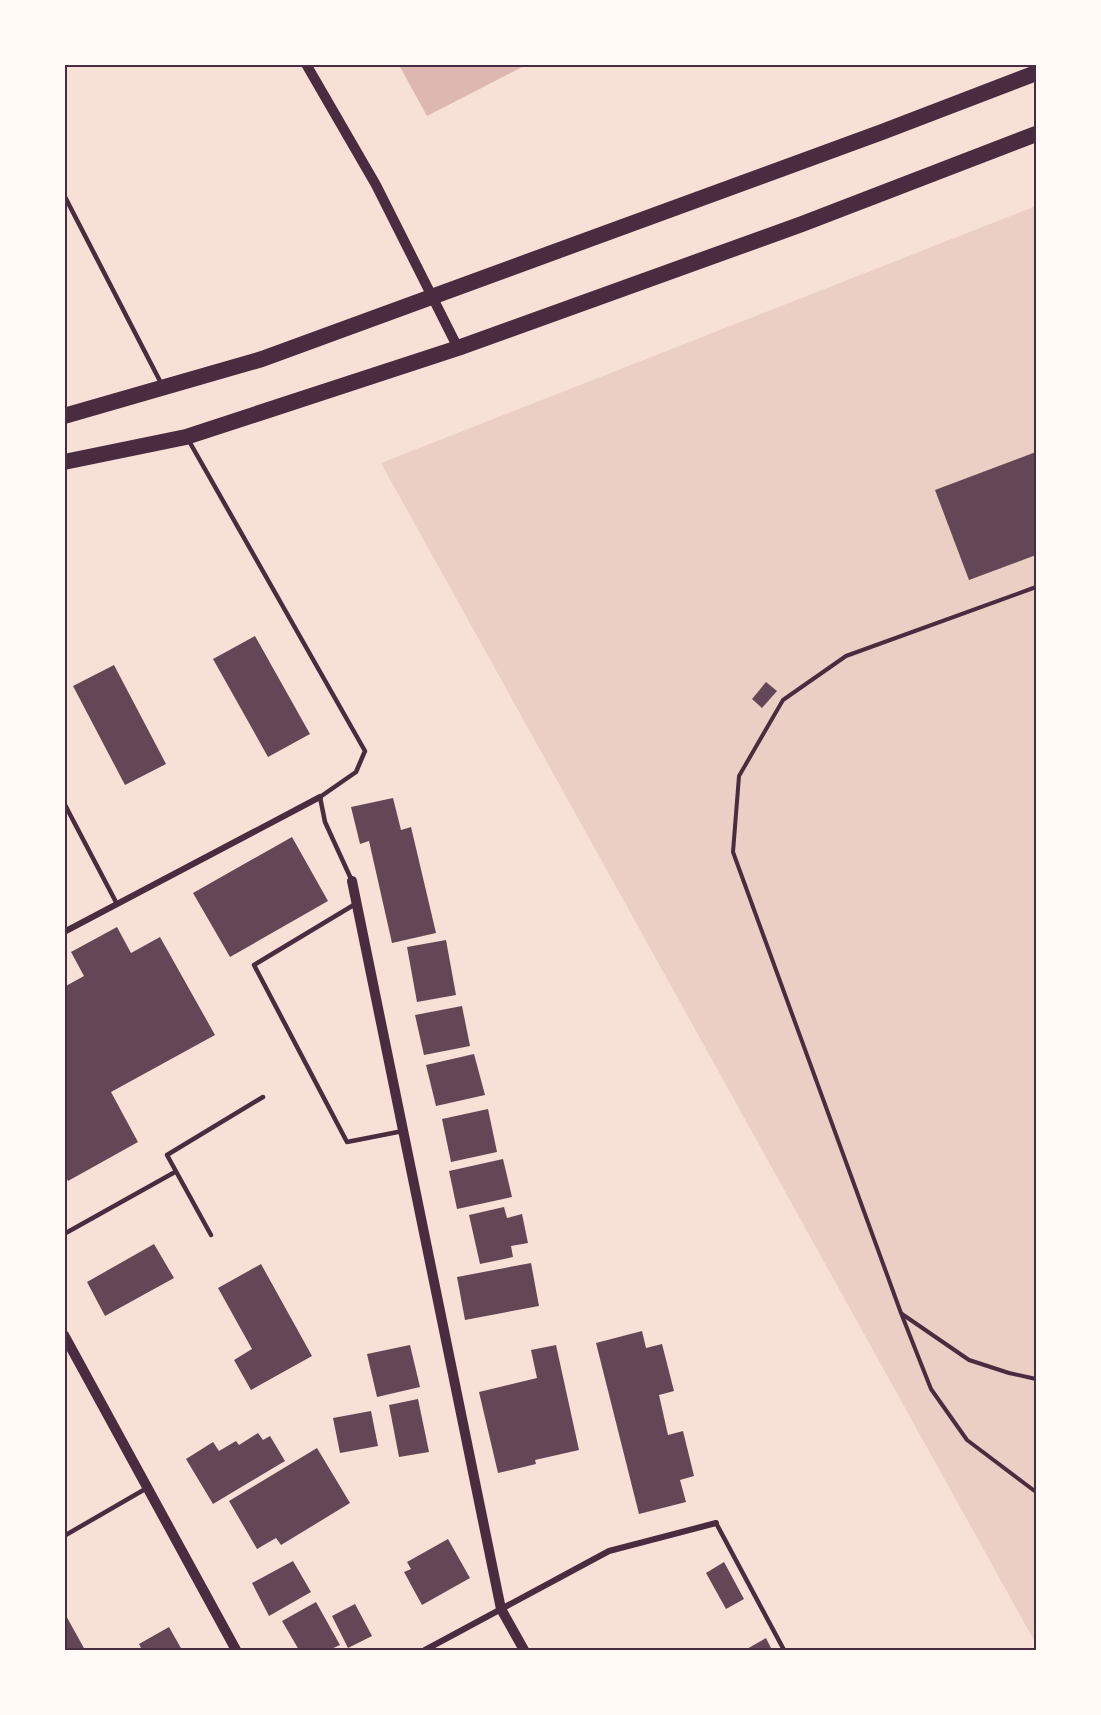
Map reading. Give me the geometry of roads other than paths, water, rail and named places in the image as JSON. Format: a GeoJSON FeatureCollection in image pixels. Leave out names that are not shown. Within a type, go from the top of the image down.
{"type":"FeatureCollection","features":[{"type":"Feature","properties":{"kind":"highway"},"geometry":{"type":"LineString","coordinates":[[64,416],[262,359],[859,141],[1036,73]]}},
{"type":"Feature","properties":{"kind":"highway"},"geometry":{"type":"LineString","coordinates":[[64,462],[186,437],[458,348],[802,224],[1036,134]]}},
{"type":"Feature","properties":{"kind":"street"},"geometry":{"type":"LineString","coordinates":[[306,64],[376,186],[458,348]]}},
{"type":"Feature","properties":{"kind":"street"},"geometry":{"type":"LineString","coordinates":[[64,932],[320,797]]}},
{"type":"Feature","properties":{"kind":"street"},"geometry":{"type":"LineString","coordinates":[[352,881],[501,1609],[524,1650]]}},
{"type":"Feature","properties":{"kind":"street"},"geometry":{"type":"LineString","coordinates":[[64,1335],[68,1349],[236,1650]]}},
{"type":"Feature","properties":{"kind":"street"},"geometry":{"type":"LineString","coordinates":[[424,1650],[609,1551],[716,1523]]}},
{"type":"Feature","properties":{"kind":"lane"},"geometry":{"type":"LineString","coordinates":[[64,195],[164,388]]}},
{"type":"Feature","properties":{"kind":"lane"},"geometry":{"type":"LineString","coordinates":[[186,437],[365,751],[356,772],[320,797],[326,822],[352,881]]}},
{"type":"Feature","properties":{"kind":"lane"},"geometry":{"type":"LineString","coordinates":[[64,803],[117,904]]}},
{"type":"Feature","properties":{"kind":"lane"},"geometry":{"type":"LineString","coordinates":[[357,903],[254,965],[347,1142],[403,1131]]}},
{"type":"Feature","properties":{"kind":"lane"},"geometry":{"type":"LineString","coordinates":[[211,1235],[167,1155],[263,1097]]}},
{"type":"Feature","properties":{"kind":"lane"},"geometry":{"type":"LineString","coordinates":[[64,1234],[175,1172]]}},
{"type":"Feature","properties":{"kind":"lane"},"geometry":{"type":"LineString","coordinates":[[64,1536],[147,1488]]}},
{"type":"Feature","properties":{"kind":"lane"},"geometry":{"type":"LineString","coordinates":[[716,1523],[784,1650]]}}]}
